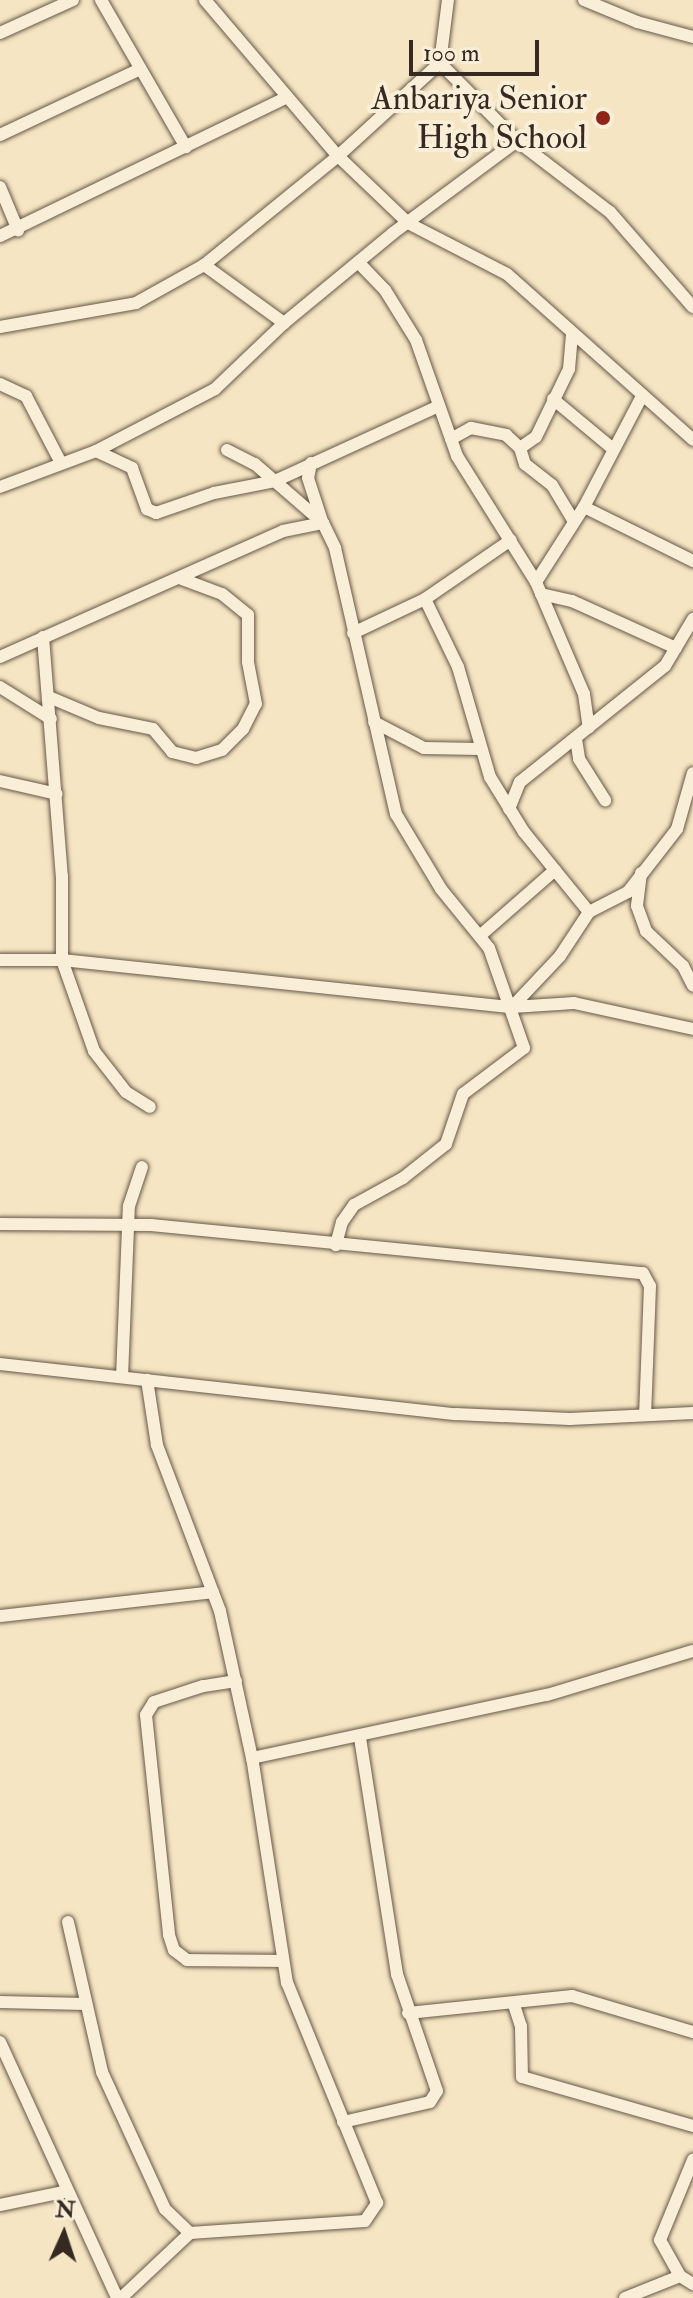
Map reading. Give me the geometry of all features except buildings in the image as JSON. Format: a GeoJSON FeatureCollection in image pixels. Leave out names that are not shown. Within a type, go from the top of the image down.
{"type":"FeatureCollection","features":[{"type":"Feature","properties":{"kind":"street"},"geometry":{"type":"LineString","coordinates":[[0,33],[73,0]]}},
{"type":"Feature","properties":{"kind":"street"},"geometry":{"type":"LineString","coordinates":[[101,0],[186,147]]}},
{"type":"Feature","properties":{"kind":"street"},"geometry":{"type":"LineString","coordinates":[[205,0],[338,156],[408,223],[507,274],[641,398],[693,440]]}},
{"type":"Feature","properties":{"kind":"street"},"geometry":{"type":"LineString","coordinates":[[0,327],[136,303],[204,265],[338,156],[440,63],[448,0]]}},
{"type":"Feature","properties":{"kind":"street"},"geometry":{"type":"LineString","coordinates":[[584,0],[637,22],[693,37]]}},
{"type":"Feature","properties":{"kind":"street"},"geometry":{"type":"LineString","coordinates":[[440,63],[517,141],[610,212],[693,307]]}},
{"type":"Feature","properties":{"kind":"street"},"geometry":{"type":"LineString","coordinates":[[0,135],[140,69]]}},
{"type":"Feature","properties":{"kind":"street"},"geometry":{"type":"LineString","coordinates":[[0,236],[18,230],[287,97]]}},
{"type":"Feature","properties":{"kind":"street"},"geometry":{"type":"LineString","coordinates":[[0,487],[60,461],[96,451],[215,389],[284,323],[358,262],[517,141]]}},
{"type":"Feature","properties":{"kind":"street"},"geometry":{"type":"LineString","coordinates":[[0,187],[18,230]]}},
{"type":"Feature","properties":{"kind":"street"},"geometry":{"type":"LineString","coordinates":[[358,262],[405,319],[451,439],[538,588],[584,694],[589,728]]}},
{"type":"Feature","properties":{"kind":"street"},"geometry":{"type":"LineString","coordinates":[[204,265],[284,323]]}},
{"type":"Feature","properties":{"kind":"street"},"geometry":{"type":"LineString","coordinates":[[520,448],[536,437],[569,369],[572,335]]}},
{"type":"Feature","properties":{"kind":"street"},"geometry":{"type":"LineString","coordinates":[[0,384],[26,396],[60,461]]}},
{"type":"Feature","properties":{"kind":"street"},"geometry":{"type":"LineString","coordinates":[[538,588],[641,398]]}},
{"type":"Feature","properties":{"kind":"street"},"geometry":{"type":"LineString","coordinates":[[553,399],[613,449]]}},
{"type":"Feature","properties":{"kind":"street"},"geometry":{"type":"LineString","coordinates":[[96,451],[132,468],[147,509],[156,513],[214,493],[275,481],[437,407]]}},
{"type":"Feature","properties":{"kind":"street"},"geometry":{"type":"LineString","coordinates":[[451,439],[471,428],[486,427],[520,448],[525,464],[552,485],[573,520]]}},
{"type":"Feature","properties":{"kind":"street"},"geometry":{"type":"LineString","coordinates":[[227,450],[275,481],[323,523]]}},
{"type":"Feature","properties":{"kind":"street"},"geometry":{"type":"LineString","coordinates":[[311,463],[308,478],[335,548],[400,823],[441,889],[482,934],[512,1007],[524,1048],[463,1094],[446,1144],[403,1178],[354,1205],[342,1222],[336,1245]]}},
{"type":"Feature","properties":{"kind":"street"},"geometry":{"type":"LineString","coordinates":[[584,507],[693,561]]}},
{"type":"Feature","properties":{"kind":"street"},"geometry":{"type":"LineString","coordinates":[[0,657],[283,531],[323,523]]}},
{"type":"Feature","properties":{"kind":"street"},"geometry":{"type":"LineString","coordinates":[[353,633],[425,599],[511,540]]}},
{"type":"Feature","properties":{"kind":"street"},"geometry":{"type":"LineString","coordinates":[[49,697],[99,718],[153,729],[172,752],[196,758],[222,750],[243,729],[256,704],[248,662],[248,615],[222,594],[179,578]]}},
{"type":"Feature","properties":{"kind":"street"},"geometry":{"type":"LineString","coordinates":[[538,588],[676,648]]}},
{"type":"Feature","properties":{"kind":"street"},"geometry":{"type":"LineString","coordinates":[[425,599],[458,667],[480,749],[509,809],[589,912]]}},
{"type":"Feature","properties":{"kind":"street"},"geometry":{"type":"LineString","coordinates":[[509,809],[520,782],[658,672],[693,619]]}},
{"type":"Feature","properties":{"kind":"street"},"geometry":{"type":"LineString","coordinates":[[43,637],[57,794],[62,960],[94,1051],[126,1092],[150,1107]]}},
{"type":"Feature","properties":{"kind":"street"},"geometry":{"type":"LineString","coordinates":[[0,687],[51,719]]}},
{"type":"Feature","properties":{"kind":"street"},"geometry":{"type":"LineString","coordinates":[[374,722],[424,748],[480,749]]}},
{"type":"Feature","properties":{"kind":"street"},"geometry":{"type":"LineString","coordinates":[[576,739],[579,759],[605,800]]}},
{"type":"Feature","properties":{"kind":"street"},"geometry":{"type":"LineString","coordinates":[[512,1007],[560,956],[589,912],[628,892],[642,869],[677,829],[693,773]]}},
{"type":"Feature","properties":{"kind":"street"},"geometry":{"type":"LineString","coordinates":[[0,781],[57,794]]}},
{"type":"Feature","properties":{"kind":"street"},"geometry":{"type":"LineString","coordinates":[[642,869],[637,906],[646,931],[683,966],[693,986]]}},
{"type":"Feature","properties":{"kind":"street"},"geometry":{"type":"LineString","coordinates":[[482,934],[555,870]]}},
{"type":"Feature","properties":{"kind":"street"},"geometry":{"type":"LineString","coordinates":[[0,960],[62,960],[512,1007],[574,1003],[693,1029]]}},
{"type":"Feature","properties":{"kind":"street"},"geometry":{"type":"LineString","coordinates":[[122,1377],[129,1206],[142,1167]]}},
{"type":"Feature","properties":{"kind":"street"},"geometry":{"type":"LineString","coordinates":[[0,1224],[129,1224],[643,1273],[650,1286],[645,1414]]}},
{"type":"Feature","properties":{"kind":"street"},"geometry":{"type":"LineString","coordinates":[[0,1364],[456,1414],[570,1419],[693,1413]]}},
{"type":"Feature","properties":{"kind":"street"},"geometry":{"type":"LineString","coordinates":[[0,2042],[119,2298],[190,2233],[336,2225],[372,2217],[377,2203],[374,2192],[343,2122],[283,1961],[252,1758],[236,1681],[213,1592],[157,1445],[147,1380]]}},
{"type":"Feature","properties":{"kind":"street"},"geometry":{"type":"LineString","coordinates":[[0,1616],[213,1592]]}},
{"type":"Feature","properties":{"kind":"street"},"geometry":{"type":"LineString","coordinates":[[252,1758],[547,1695],[693,1651]]}},
{"type":"Feature","properties":{"kind":"street"},"geometry":{"type":"LineString","coordinates":[[236,1681],[154,1702],[146,1715],[169,1935],[174,1950],[187,1960],[283,1961]]}},
{"type":"Feature","properties":{"kind":"street"},"geometry":{"type":"LineString","coordinates":[[343,2122],[430,2102],[437,2091],[397,1974],[375,1803],[360,1737]]}},
{"type":"Feature","properties":{"kind":"street"},"geometry":{"type":"LineString","coordinates":[[68,1922],[102,2072],[165,2209],[190,2233]]}},
{"type":"Feature","properties":{"kind":"street"},"geometry":{"type":"LineString","coordinates":[[408,2013],[514,2005],[572,1996],[693,2032]]}},
{"type":"Feature","properties":{"kind":"street"},"geometry":{"type":"LineString","coordinates":[[0,2002],[85,2004]]}},
{"type":"Feature","properties":{"kind":"street"},"geometry":{"type":"LineString","coordinates":[[514,2005],[521,2026],[522,2077],[693,2126]]}},
{"type":"Feature","properties":{"kind":"street"},"geometry":{"type":"LineString","coordinates":[[693,2160],[660,2240],[680,2276],[693,2284]]}},
{"type":"Feature","properties":{"kind":"street"},"geometry":{"type":"LineString","coordinates":[[0,2205],[68,2191]]}},
{"type":"Feature","properties":{"kind":"street"},"geometry":{"type":"LineString","coordinates":[[625,2298],[680,2276]]}},
{"type":"Feature","properties":{"kind":"place","name":"Anbariya Senior High School"},"geometry":{"type":"Point","coordinates":[603,118]}}]}
